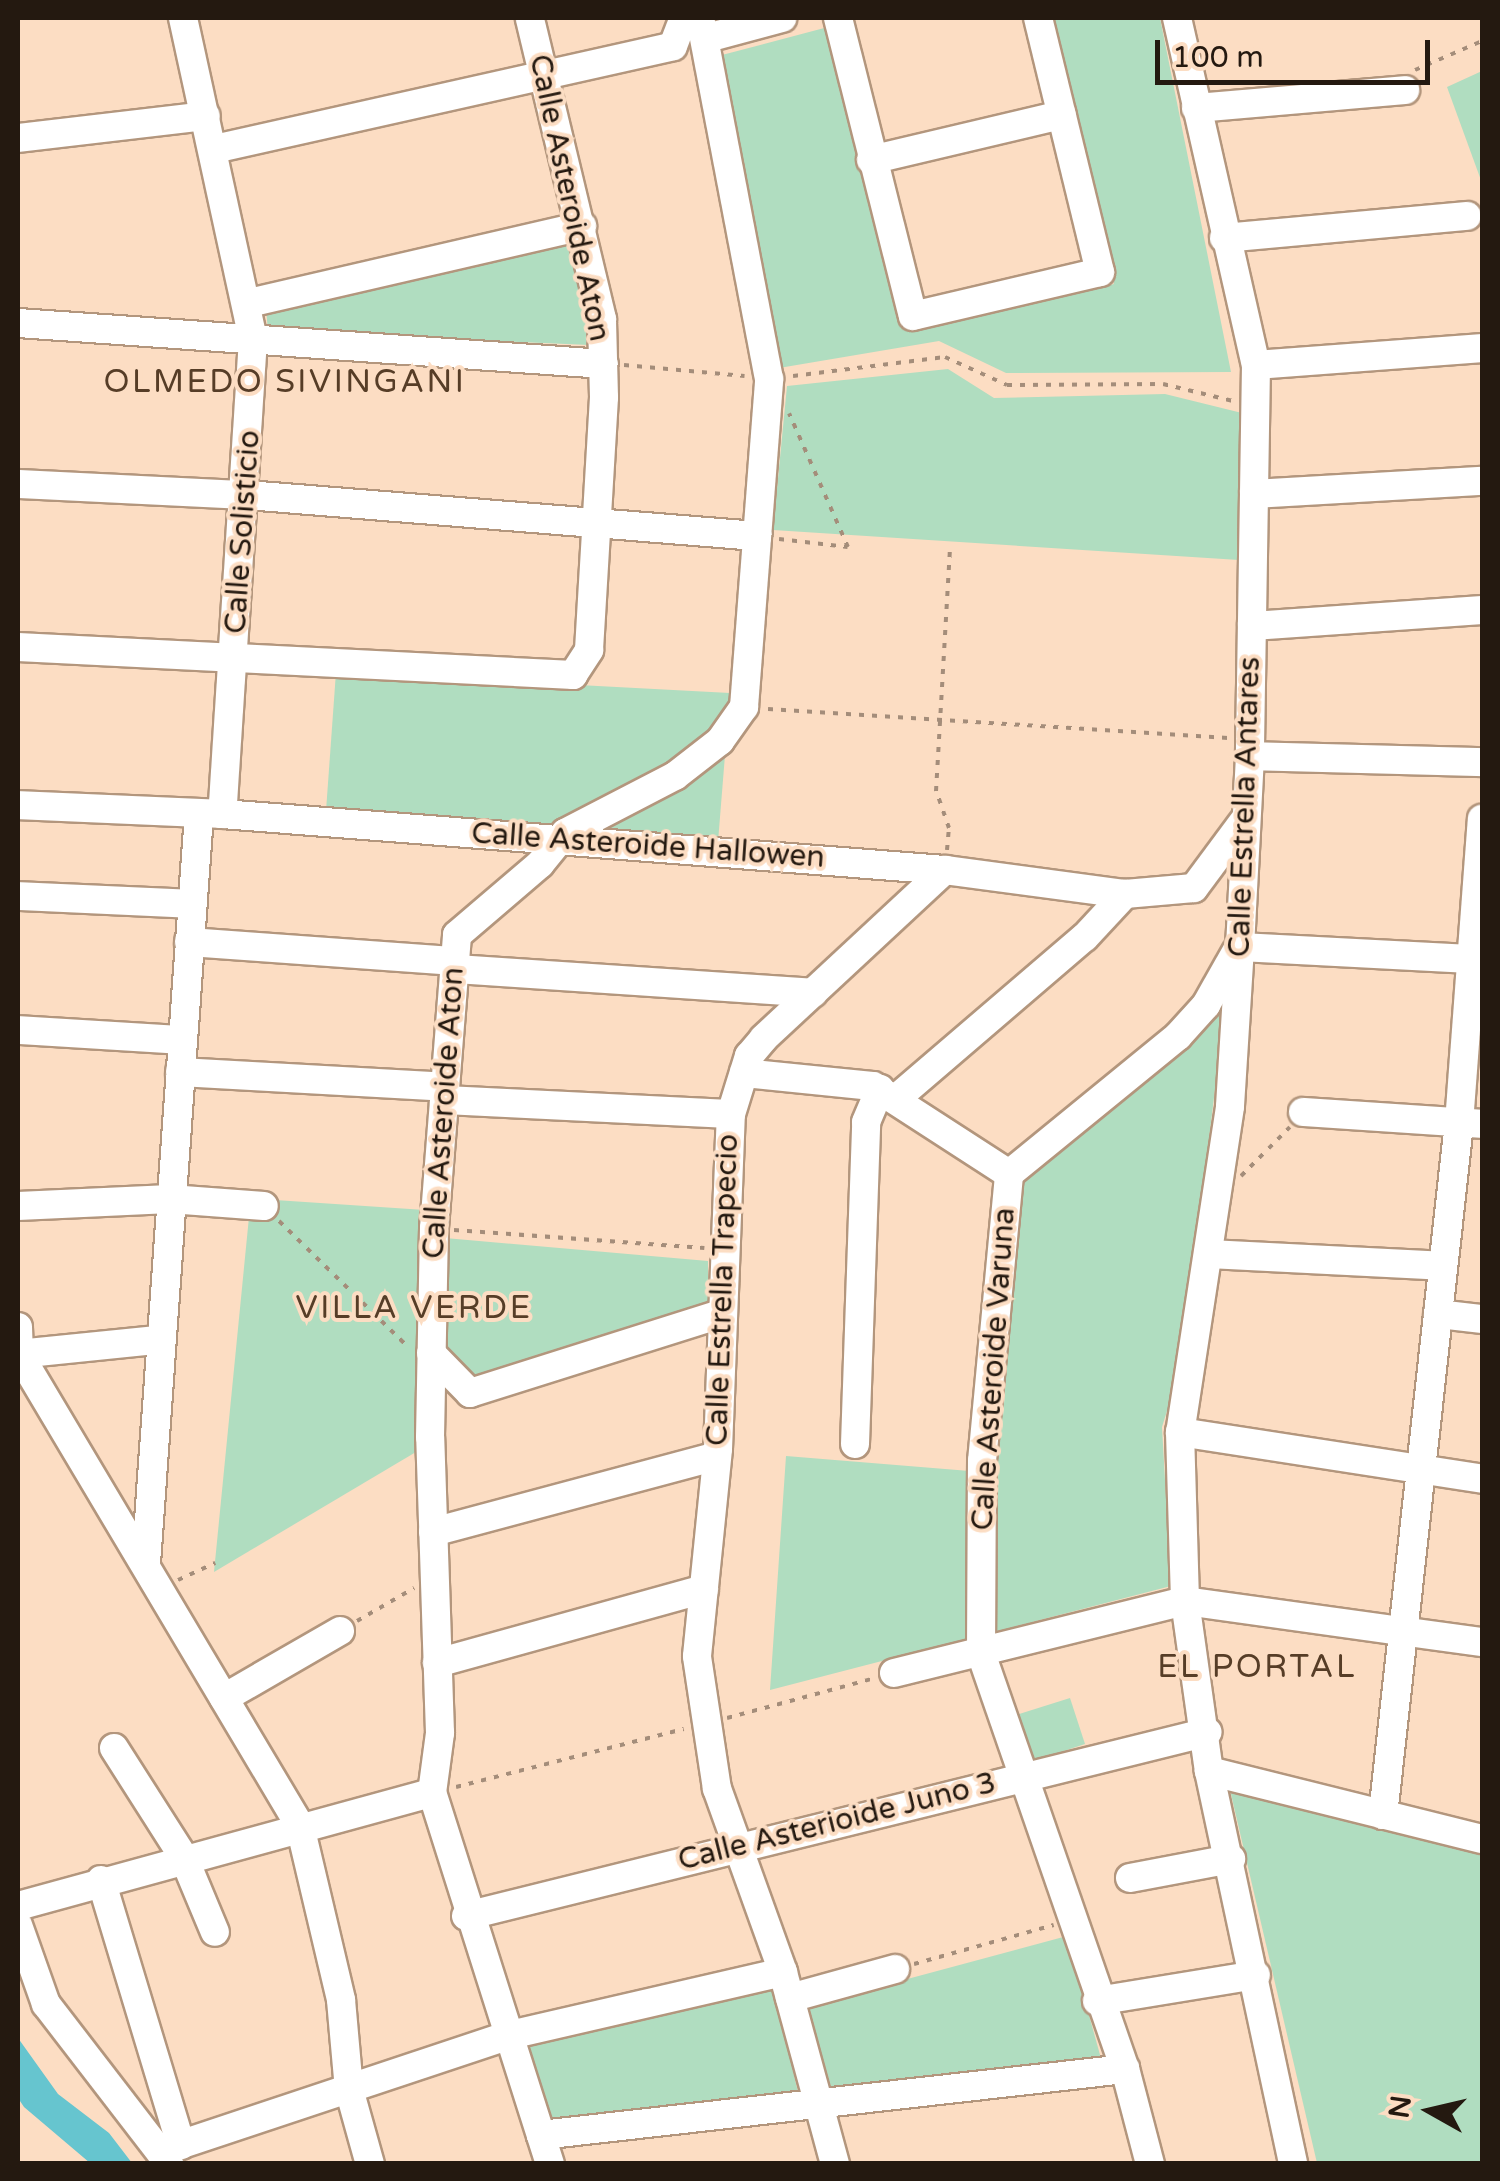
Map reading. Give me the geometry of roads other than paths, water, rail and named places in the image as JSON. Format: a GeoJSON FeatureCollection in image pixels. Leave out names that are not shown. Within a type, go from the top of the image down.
{"type":"FeatureCollection","features":[{"type":"Feature","properties":{"kind":"street","name":"Calle Solisticio"},"geometry":{"type":"LineString","coordinates":[[146,1563],[158,1340],[192,904],[234,655],[254,339],[183,18]]}},
{"type":"Feature","properties":{"kind":"street","name":"Calle Asteroide Aton"},"geometry":{"type":"LineString","coordinates":[[234,655],[573,675],[589,650],[604,364],[582,226],[530,18]]}},
{"type":"Feature","properties":{"kind":"street"},"geometry":{"type":"LineString","coordinates":[[214,149],[542,71],[673,46],[684,18]]}},
{"type":"Feature","properties":{"kind":"street"},"geometry":{"type":"LineString","coordinates":[[18,484],[247,495],[758,536],[769,378],[703,28],[782,18]]}},
{"type":"Feature","properties":{"kind":"street"},"geometry":{"type":"LineString","coordinates":[[838,18],[913,316],[1100,272],[1038,18]]}},
{"type":"Feature","properties":{"kind":"street","name":"Calle Estrella Antares"},"geometry":{"type":"LineString","coordinates":[[1178,18],[1224,238],[1256,365],[1251,748],[1243,822],[1240,947],[1220,1187],[1180,1432],[1185,1601],[1208,1732],[1209,1771],[1256,1974],[1292,2164]]}},
{"type":"Feature","properties":{"kind":"street"},"geometry":{"type":"LineString","coordinates":[[1196,108],[1404,90]]}},
{"type":"Feature","properties":{"kind":"street"},"geometry":{"type":"LineString","coordinates":[[871,160],[1062,115]]}},
{"type":"Feature","properties":{"kind":"street"},"geometry":{"type":"LineString","coordinates":[[18,138],[206,116]]}},
{"type":"Feature","properties":{"kind":"street"},"geometry":{"type":"LineString","coordinates":[[1224,238],[1467,216]]}},
{"type":"Feature","properties":{"kind":"street"},"geometry":{"type":"LineString","coordinates":[[249,303],[582,226]]}},
{"type":"Feature","properties":{"kind":"street"},"geometry":{"type":"LineString","coordinates":[[18,323],[604,364]]}},
{"type":"Feature","properties":{"kind":"street"},"geometry":{"type":"LineString","coordinates":[[1256,365],[1482,348]]}},
{"type":"Feature","properties":{"kind":"street"},"geometry":{"type":"LineString","coordinates":[[1254,494],[1482,481]]}},
{"type":"Feature","properties":{"kind":"street","name":"Calle Asteroide Aton"},"geometry":{"type":"LineString","coordinates":[[432,1793],[440,1733],[433,1532],[434,1228],[457,935],[561,839],[675,776],[720,741],[744,707],[758,536]]}},
{"type":"Feature","properties":{"kind":"street"},"geometry":{"type":"LineString","coordinates":[[1252,626],[1482,610]]}},
{"type":"Feature","properties":{"kind":"street"},"geometry":{"type":"LineString","coordinates":[[18,647],[234,655]]}},
{"type":"Feature","properties":{"kind":"street"},"geometry":{"type":"LineString","coordinates":[[1251,748],[1482,762]]}},
{"type":"Feature","properties":{"kind":"street","name":"Calle Asteroide Hallowen"},"geometry":{"type":"LineString","coordinates":[[18,805],[210,814],[561,839],[945,870],[1125,894],[1194,888],[1243,822]]}},
{"type":"Feature","properties":{"kind":"street"},"geometry":{"type":"LineString","coordinates":[[1383,1815],[1443,1266],[1470,1124],[1472,959],[1482,819]]}},
{"type":"Feature","properties":{"kind":"street","name":"Calle Estrella Trapecio"},"geometry":{"type":"LineString","coordinates":[[836,2164],[786,1985],[735,1849],[707,1724],[697,1656],[717,1456],[731,1114],[744,1074],[764,1038],[945,870]]}},
{"type":"Feature","properties":{"kind":"street"},"geometry":{"type":"LineString","coordinates":[[855,1444],[866,1122],[889,1093],[1086,937],[1125,894]]}},
{"type":"Feature","properties":{"kind":"street"},"geometry":{"type":"LineString","coordinates":[[18,896],[192,904]]}},
{"type":"Feature","properties":{"kind":"street"},"geometry":{"type":"LineString","coordinates":[[189,942],[813,994]]}},
{"type":"Feature","properties":{"kind":"street"},"geometry":{"type":"LineString","coordinates":[[1240,947],[1472,959]]}},
{"type":"Feature","properties":{"kind":"street","name":"Calle Asteroide Varuna"},"geometry":{"type":"LineString","coordinates":[[980,1652],[982,1461],[1009,1174],[1178,1036],[1206,1005],[1240,947]]}},
{"type":"Feature","properties":{"kind":"street"},"geometry":{"type":"LineString","coordinates":[[18,1030],[182,1040]]}},
{"type":"Feature","properties":{"kind":"street"},"geometry":{"type":"LineString","coordinates":[[180,1072],[731,1114]]}},
{"type":"Feature","properties":{"kind":"street"},"geometry":{"type":"LineString","coordinates":[[744,1074],[889,1093],[1009,1174]]}},
{"type":"Feature","properties":{"kind":"street"},"geometry":{"type":"LineString","coordinates":[[1304,1112],[1470,1124]]}},
{"type":"Feature","properties":{"kind":"street"},"geometry":{"type":"LineString","coordinates":[[18,1206],[170,1199],[264,1206]]}},
{"type":"Feature","properties":{"kind":"street"},"geometry":{"type":"LineString","coordinates":[[1208,1254],[1443,1266]]}},
{"type":"Feature","properties":{"kind":"street"},"geometry":{"type":"LineString","coordinates":[[431,1363],[470,1393],[721,1314]]}},
{"type":"Feature","properties":{"kind":"street"},"geometry":{"type":"LineString","coordinates":[[1438,1314],[1482,1319]]}},
{"type":"Feature","properties":{"kind":"street"},"geometry":{"type":"LineString","coordinates":[[18,1327],[18,1354],[300,1826],[341,2000],[349,2089],[370,2164]]}},
{"type":"Feature","properties":{"kind":"street"},"geometry":{"type":"LineString","coordinates":[[18,1354],[158,1340]]}},
{"type":"Feature","properties":{"kind":"street"},"geometry":{"type":"LineString","coordinates":[[1180,1432],[1482,1480]]}},
{"type":"Feature","properties":{"kind":"street"},"geometry":{"type":"LineString","coordinates":[[433,1532],[717,1456]]}},
{"type":"Feature","properties":{"kind":"street"},"geometry":{"type":"LineString","coordinates":[[437,1663],[704,1589]]}},
{"type":"Feature","properties":{"kind":"street"},"geometry":{"type":"LineString","coordinates":[[894,1673],[1185,1601],[1482,1642]]}},
{"type":"Feature","properties":{"kind":"street"},"geometry":{"type":"LineString","coordinates":[[224,1698],[340,1631]]}},
{"type":"Feature","properties":{"kind":"street"},"geometry":{"type":"LineString","coordinates":[[980,1652],[1025,1774],[1098,2001],[1125,2068],[1150,2164]]}},
{"type":"Feature","properties":{"kind":"street","name":"Calle Asterioide Juno 3"},"geometry":{"type":"LineString","coordinates":[[466,1916],[1025,1774],[1208,1732]]}},
{"type":"Feature","properties":{"kind":"street"},"geometry":{"type":"LineString","coordinates":[[114,1748],[184,1858],[215,1932]]}},
{"type":"Feature","properties":{"kind":"street"},"geometry":{"type":"LineString","coordinates":[[1209,1771],[1482,1838]]}},
{"type":"Feature","properties":{"kind":"street"},"geometry":{"type":"LineString","coordinates":[[18,1906],[101,1880],[432,1793],[466,1916],[510,2035],[550,2164]]}},
{"type":"Feature","properties":{"kind":"street"},"geometry":{"type":"LineString","coordinates":[[1130,1878],[1230,1859]]}},
{"type":"Feature","properties":{"kind":"street"},"geometry":{"type":"LineString","coordinates":[[101,1880],[171,2153]]}},
{"type":"Feature","properties":{"kind":"street"},"geometry":{"type":"LineString","coordinates":[[18,1925],[46,2004],[171,2153]]}},
{"type":"Feature","properties":{"kind":"street"},"geometry":{"type":"LineString","coordinates":[[171,2153],[510,2035],[895,1969]]}},
{"type":"Feature","properties":{"kind":"street"},"geometry":{"type":"LineString","coordinates":[[1098,2001],[1256,1974]]}},
{"type":"Feature","properties":{"kind":"street"},"geometry":{"type":"LineString","coordinates":[[541,2135],[818,2100],[1125,2068]]}},
{"type":"Feature","properties":{"kind":"water"},"geometry":{"type":"Polygon","coordinates":[[[18,2038],[58,2094],[109,2133],[132,2163],[90,2163],[24,2107],[18,2098],[18,2038]]]}},
{"type":"Feature","properties":{"kind":"district","name":"OLMEDO SIVINGANI"},"geometry":{"type":"Point","coordinates":[285,382]}},
{"type":"Feature","properties":{"kind":"district","name":"VILLA VERDE"},"geometry":{"type":"Point","coordinates":[414,1308]}},
{"type":"Feature","properties":{"kind":"district","name":"EL PORTAL"},"geometry":{"type":"Point","coordinates":[1257,1667]}}]}
